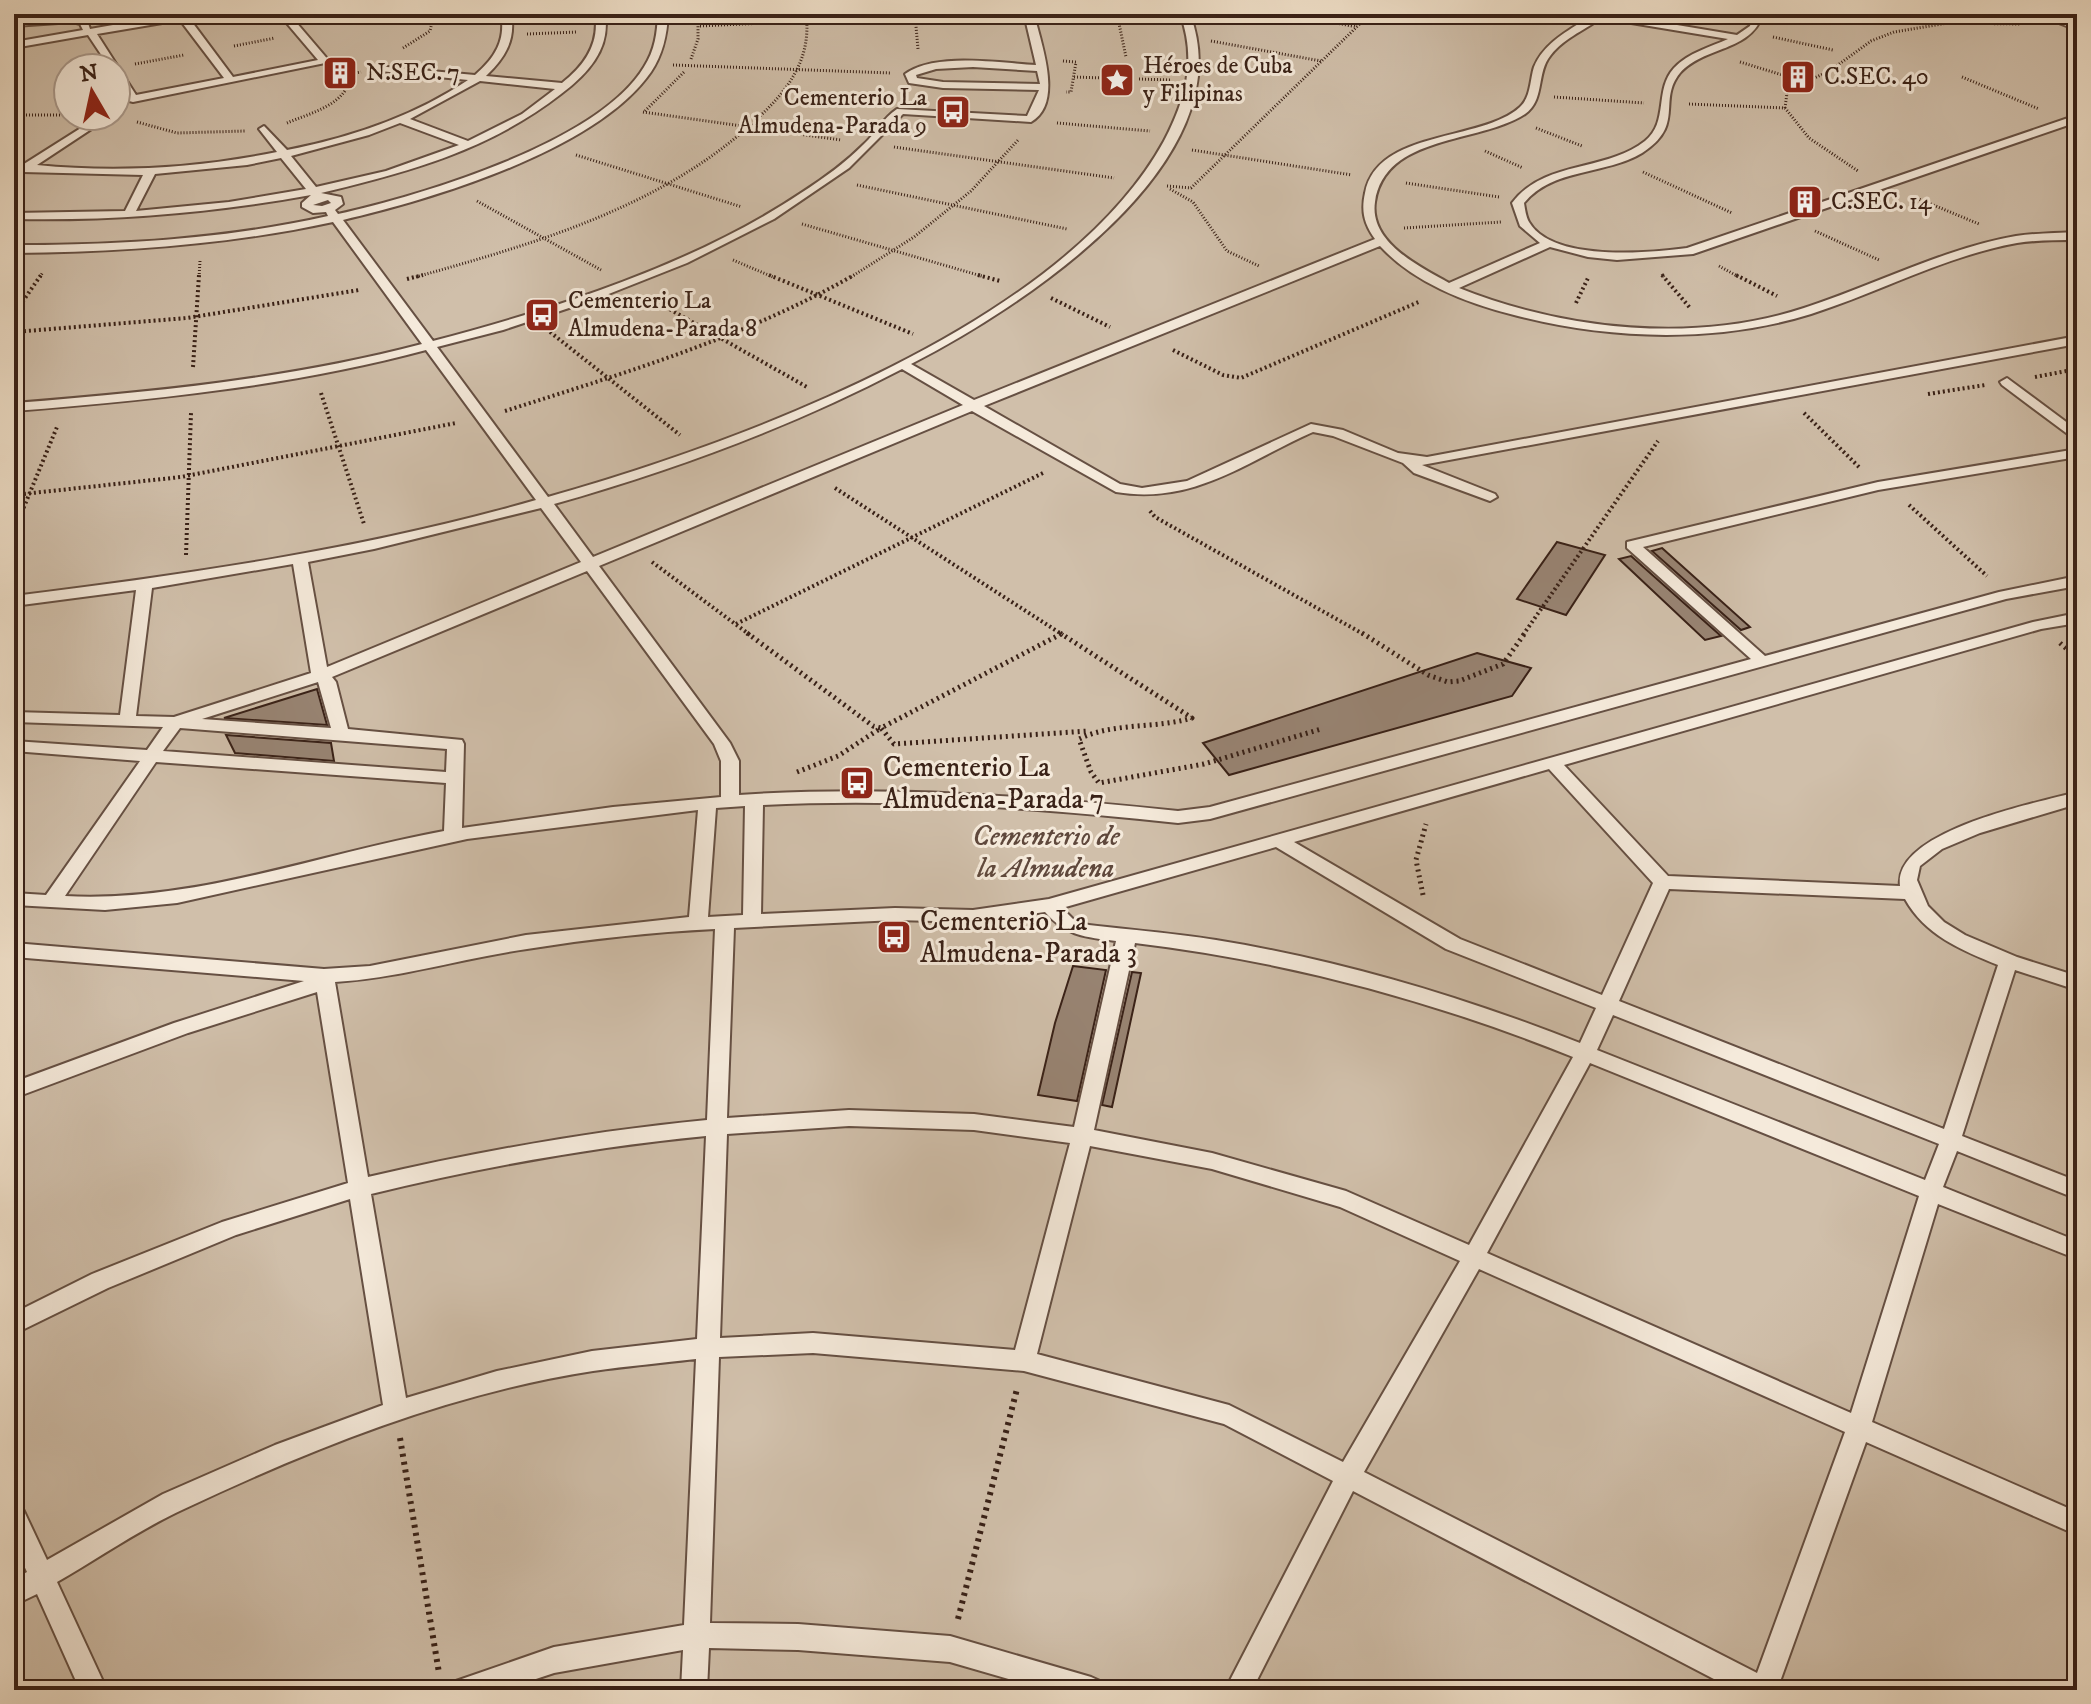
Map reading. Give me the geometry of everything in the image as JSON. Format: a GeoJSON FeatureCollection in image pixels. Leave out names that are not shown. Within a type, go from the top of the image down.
{"type":"FeatureCollection","features":[{"type":"Feature","properties":{"kind":"lane"},"geometry":{"type":"LineString","coordinates":[[14,45],[196,14]]}},
{"type":"Feature","properties":{"kind":"lane"},"geometry":{"type":"LineString","coordinates":[[132,97],[325,62],[284,14]]}},
{"type":"Feature","properties":{"kind":"lane"},"geometry":{"type":"LineString","coordinates":[[17,170],[151,170],[284,154],[334,142],[402,120],[480,77],[501,54],[509,35],[506,14]]}},
{"type":"Feature","properties":{"kind":"lane"},"geometry":{"type":"LineString","coordinates":[[14,216],[128,216],[225,206],[317,194],[397,169],[466,144],[529,115],[566,87],[589,63],[597,49],[602,30],[600,14]]}},
{"type":"Feature","properties":{"kind":"lane"},"geometry":{"type":"LineString","coordinates":[[14,249],[57,250],[155,244],[331,213],[475,177],[581,127],[632,89],[651,66],[661,44],[663,14]]}},
{"type":"Feature","properties":{"kind":"lane"},"geometry":{"type":"LineString","coordinates":[[14,407],[192,390],[314,370],[428,344],[531,316],[706,249],[773,216],[829,179],[870,144],[901,111],[1031,119],[1046,87],[1029,14]]}},
{"type":"Feature","properties":{"kind":"lane"},"geometry":{"type":"LineString","coordinates":[[14,601],[144,587],[300,560],[544,502],[701,452],[831,400],[905,366],[1031,290],[1096,235],[1131,198],[1168,140],[1185,105],[1195,65],[1194,38],[1185,14]]}},
{"type":"Feature","properties":{"kind":"lane"},"geometry":{"type":"LineString","coordinates":[[1553,14],[1598,16],[1744,35]]}},
{"type":"Feature","properties":{"kind":"lane"},"geometry":{"type":"LineString","coordinates":[[1758,14],[1757,21],[1744,35],[1688,62],[1673,75],[1666,123],[1661,132],[1635,152],[1617,160],[1532,188],[1519,200],[1518,212],[1523,221],[1550,243],[1599,255],[1648,257],[1689,251],[2073,120]]}},
{"type":"Feature","properties":{"kind":"lane"},"geometry":{"type":"LineString","coordinates":[[2040,14],[2077,27]]}},
{"type":"Feature","properties":{"kind":"lane"},"geometry":{"type":"LineString","coordinates":[[182,15],[230,80]]}},
{"type":"Feature","properties":{"kind":"lane"},"geometry":{"type":"LineString","coordinates":[[1598,16],[1552,47],[1535,74],[1533,95],[1526,108],[1509,118],[1451,136],[1403,156],[1375,178],[1368,196],[1368,215],[1378,236],[1407,264],[1449,288],[1502,307],[1567,322],[1638,330],[1710,331],[1739,328],[1807,311],[2007,241],[2077,236]]}},
{"type":"Feature","properties":{"kind":"lane"},"geometry":{"type":"LineString","coordinates":[[23,20],[81,20],[104,52]]}},
{"type":"Feature","properties":{"kind":"lane"},"geometry":{"type":"LineString","coordinates":[[1042,68],[941,66],[914,71],[913,81],[1046,87]]}},
{"type":"Feature","properties":{"kind":"lane"},"geometry":{"type":"LineString","coordinates":[[380,68],[566,87]]}},
{"type":"Feature","properties":{"kind":"lane"},"geometry":{"type":"LineString","coordinates":[[402,120],[466,144]]}},
{"type":"Feature","properties":{"kind":"lane"},"geometry":{"type":"LineString","coordinates":[[264,129],[317,194],[337,199],[331,213]]}},
{"type":"Feature","properties":{"kind":"lane"},"geometry":{"type":"LineString","coordinates":[[17,170],[79,132]]}},
{"type":"Feature","properties":{"kind":"lane"},"geometry":{"type":"LineString","coordinates":[[128,216],[151,170]]}},
{"type":"Feature","properties":{"kind":"lane"},"geometry":{"type":"LineString","coordinates":[[331,213],[722,743],[730,761],[730,803]]}},
{"type":"Feature","properties":{"kind":"lane"},"geometry":{"type":"LineString","coordinates":[[51,902],[175,722],[320,676],[1284,279],[1378,236]]}},
{"type":"Feature","properties":{"kind":"lane"},"geometry":{"type":"LineString","coordinates":[[1449,288],[1550,243]]}},
{"type":"Feature","properties":{"kind":"lane"},"geometry":{"type":"LineString","coordinates":[[905,366],[1116,488],[1156,494],[1196,485],[1311,428],[1330,431],[1382,455],[1409,461],[1456,457],[2077,340]]}},
{"type":"Feature","properties":{"kind":"lane"},"geometry":{"type":"LineString","coordinates":[[2007,382],[2077,437]]}},
{"type":"Feature","properties":{"kind":"lane"},"geometry":{"type":"LineString","coordinates":[[1763,662],[1632,545],[1878,486],[2077,453]]}},
{"type":"Feature","properties":{"kind":"lane"},"geometry":{"type":"LineString","coordinates":[[1409,461],[1419,470],[1490,497]]}},
{"type":"Feature","properties":{"kind":"lane"},"geometry":{"type":"LineString","coordinates":[[300,560],[320,676],[328,682],[341,734]]}},
{"type":"Feature","properties":{"kind":"lane"},"geometry":{"type":"LineString","coordinates":[[14,899],[132,903],[190,895],[453,836],[589,815],[730,803],[856,796],[956,797],[1178,817],[1210,813],[2004,595],[2077,581]]}},
{"type":"Feature","properties":{"kind":"lane"},"geometry":{"type":"LineString","coordinates":[[127,722],[144,587]]}},
{"type":"Feature","properties":{"kind":"lane"},"geometry":{"type":"LineString","coordinates":[[14,950],[324,976],[370,973],[526,942],[698,924],[895,914],[973,916],[1049,905],[2039,625],[2077,618]]}},
{"type":"Feature","properties":{"kind":"lane"},"geometry":{"type":"LineString","coordinates":[[14,717],[175,722],[456,744],[453,836]]}},
{"type":"Feature","properties":{"kind":"lane"},"geometry":{"type":"LineString","coordinates":[[14,746],[453,778]]}},
{"type":"Feature","properties":{"kind":"lane"},"geometry":{"type":"LineString","coordinates":[[1553,763],[1663,882],[1911,893]]}},
{"type":"Feature","properties":{"kind":"lane"},"geometry":{"type":"LineString","coordinates":[[2077,798],[1956,836],[1923,852],[1910,865],[1907,881],[1918,908],[1945,932],[2077,983]]}},
{"type":"Feature","properties":{"kind":"lane"},"geometry":{"type":"LineString","coordinates":[[752,921],[754,802]]}},
{"type":"Feature","properties":{"kind":"lane"},"geometry":{"type":"LineString","coordinates":[[698,924],[707,805]]}},
{"type":"Feature","properties":{"kind":"lane"},"geometry":{"type":"LineString","coordinates":[[1280,841],[1453,944],[2077,1190]]}},
{"type":"Feature","properties":{"kind":"lane"},"geometry":{"type":"LineString","coordinates":[[1238,1690],[1349,1475],[1585,1054],[1609,1007],[1663,882]]}},
{"type":"Feature","properties":{"kind":"lane"},"geometry":{"type":"LineString","coordinates":[[1049,905],[1066,924],[1088,931],[1253,953],[1385,984],[1517,1026],[2077,1250]]}},
{"type":"Feature","properties":{"kind":"lane"},"geometry":{"type":"LineString","coordinates":[[694,1690],[725,922]]}},
{"type":"Feature","properties":{"kind":"lane"},"geometry":{"type":"LineString","coordinates":[[1024,1361],[1082,1136],[1127,935]]}},
{"type":"Feature","properties":{"kind":"lane"},"geometry":{"type":"LineString","coordinates":[[14,1593],[172,1502],[284,1453],[396,1411],[497,1381],[592,1361],[709,1348],[813,1343],[1024,1361],[1229,1415],[1763,1690],[1859,1427],[1931,1191],[2009,959]]}},
{"type":"Feature","properties":{"kind":"lane"},"geometry":{"type":"LineString","coordinates":[[14,1090],[181,1028],[302,990],[324,976]]}},
{"type":"Feature","properties":{"kind":"lane"},"geometry":{"type":"LineString","coordinates":[[324,976],[396,1411]]}},
{"type":"Feature","properties":{"kind":"lane"},"geometry":{"type":"LineString","coordinates":[[14,1324],[100,1281],[230,1228],[359,1188],[482,1159],[626,1136],[718,1127],[849,1118],[974,1122],[1082,1136],[1212,1161],[1346,1200],[2077,1524]]}},
{"type":"Feature","properties":{"kind":"lane"},"geometry":{"type":"LineString","coordinates":[[14,1517],[94,1690]]}},
{"type":"Feature","properties":{"kind":"lane"},"geometry":{"type":"LineString","coordinates":[[465,1690],[554,1660],[696,1635],[798,1637],[950,1649],[1091,1690]]}},
{"type":"Feature","properties":{"kind":"path"},"geometry":{"type":"LineString","coordinates":[[132,120],[177,133],[215,134],[264,129],[322,110],[343,95],[350,84],[350,74],[380,68],[374,59],[419,41],[432,30],[436,23],[434,14]]}},
{"type":"Feature","properties":{"kind":"path"},"geometry":{"type":"LineString","coordinates":[[691,59],[700,26],[698,14]]}},
{"type":"Feature","properties":{"kind":"path"},"geometry":{"type":"LineString","coordinates":[[14,332],[94,329],[195,318],[385,285],[544,237],[666,184],[751,127],[801,69],[807,46],[806,14]]}},
{"type":"Feature","properties":{"kind":"path"},"geometry":{"type":"LineString","coordinates":[[700,26],[958,14]]}},
{"type":"Feature","properties":{"kind":"path"},"geometry":{"type":"LineString","coordinates":[[1117,14],[1126,57]]}},
{"type":"Feature","properties":{"kind":"path"},"geometry":{"type":"LineString","coordinates":[[1289,14],[1357,27]]}},
{"type":"Feature","properties":{"kind":"path"},"geometry":{"type":"LineString","coordinates":[[680,65],[914,71],[915,15]]}},
{"type":"Feature","properties":{"kind":"path"},"geometry":{"type":"LineString","coordinates":[[1785,108],[1787,93],[1795,86],[1834,68],[1862,46],[1889,33],[1949,23],[2058,22]]}},
{"type":"Feature","properties":{"kind":"path"},"geometry":{"type":"LineString","coordinates":[[509,35],[602,30]]}},
{"type":"Feature","properties":{"kind":"path"},"geometry":{"type":"LineString","coordinates":[[1744,35],[1833,50]]}},
{"type":"Feature","properties":{"kind":"path"},"geometry":{"type":"LineString","coordinates":[[1194,38],[1321,61]]}},
{"type":"Feature","properties":{"kind":"path"},"geometry":{"type":"LineString","coordinates":[[1709,52],[1789,77]]}},
{"type":"Feature","properties":{"kind":"path"},"geometry":{"type":"LineString","coordinates":[[1063,92],[1071,92],[1076,62],[1067,61]]}},
{"type":"Feature","properties":{"kind":"path"},"geometry":{"type":"LineString","coordinates":[[1067,77],[1103,78]]}},
{"type":"Feature","properties":{"kind":"path"},"geometry":{"type":"LineString","coordinates":[[1962,77],[2073,120]]}},
{"type":"Feature","properties":{"kind":"path"},"geometry":{"type":"LineString","coordinates":[[1139,79],[1168,80]]}},
{"type":"Feature","properties":{"kind":"path"},"geometry":{"type":"LineString","coordinates":[[1533,95],[1772,108]]}},
{"type":"Feature","properties":{"kind":"path"},"geometry":{"type":"LineString","coordinates":[[14,115],[52,114]]}},
{"type":"Feature","properties":{"kind":"path"},"geometry":{"type":"LineString","coordinates":[[1509,118],[1617,160],[1739,216]]}},
{"type":"Feature","properties":{"kind":"path"},"geometry":{"type":"LineString","coordinates":[[14,495],[188,475],[340,450],[482,418],[719,338],[816,294],[891,250],[954,206],[1002,161],[1031,119],[1519,200]]}},
{"type":"Feature","properties":{"kind":"path"},"geometry":{"type":"LineString","coordinates":[[1451,136],[1550,180]]}},
{"type":"Feature","properties":{"kind":"path"},"geometry":{"type":"LineString","coordinates":[[575,155],[1031,290],[1223,375],[1241,378],[1449,288]]}},
{"type":"Feature","properties":{"kind":"path"},"geometry":{"type":"LineString","coordinates":[[829,179],[1096,235]]}},
{"type":"Feature","properties":{"kind":"path"},"geometry":{"type":"LineString","coordinates":[[1166,186],[1193,202],[1227,251],[1284,279]]}},
{"type":"Feature","properties":{"kind":"path"},"geometry":{"type":"LineString","coordinates":[[1786,218],[1909,274]]}},
{"type":"Feature","properties":{"kind":"path"},"geometry":{"type":"LineString","coordinates":[[1378,236],[1523,221]]}},
{"type":"Feature","properties":{"kind":"path"},"geometry":{"type":"LineString","coordinates":[[706,249],[940,345]]}},
{"type":"Feature","properties":{"kind":"path"},"geometry":{"type":"LineString","coordinates":[[1689,251],[1807,311]]}},
{"type":"Feature","properties":{"kind":"path"},"geometry":{"type":"LineString","coordinates":[[1567,322],[1599,255]]}},
{"type":"Feature","properties":{"kind":"path"},"geometry":{"type":"LineString","coordinates":[[1648,257],[1710,331]]}},
{"type":"Feature","properties":{"kind":"path"},"geometry":{"type":"LineString","coordinates":[[185,580],[200,259]]}},
{"type":"Feature","properties":{"kind":"path"},"geometry":{"type":"LineString","coordinates":[[14,314],[45,269]]}},
{"type":"Feature","properties":{"kind":"path"},"geometry":{"type":"LineString","coordinates":[[531,316],[701,452]]}},
{"type":"Feature","properties":{"kind":"path"},"geometry":{"type":"LineString","coordinates":[[1913,396],[2077,369]]}},
{"type":"Feature","properties":{"kind":"path"},"geometry":{"type":"LineString","coordinates":[[314,370],[370,544]]}},
{"type":"Feature","properties":{"kind":"path"},"geometry":{"type":"LineString","coordinates":[[14,531],[66,404]]}},
{"type":"Feature","properties":{"kind":"path"},"geometry":{"type":"LineString","coordinates":[[1790,416],[1820,411]]}},
{"type":"Feature","properties":{"kind":"path"},"geometry":{"type":"LineString","coordinates":[[1804,413],[1878,486]]}},
{"type":"Feature","properties":{"kind":"path"},"geometry":{"type":"LineString","coordinates":[[1155,517],[1382,644],[1428,675],[1448,682],[1459,681],[1503,664],[1658,442],[1673,439]]}},
{"type":"Feature","properties":{"kind":"path"},"geometry":{"type":"LineString","coordinates":[[736,624],[1069,460]]}},
{"type":"Feature","properties":{"kind":"path"},"geometry":{"type":"LineString","coordinates":[[632,547],[873,726],[881,728],[894,744],[1170,727],[1192,718],[812,474]]}},
{"type":"Feature","properties":{"kind":"path"},"geometry":{"type":"LineString","coordinates":[[1923,518],[1984,573]]}},
{"type":"Feature","properties":{"kind":"path"},"geometry":{"type":"LineString","coordinates":[[838,756],[881,728],[1062,634]]}},
{"type":"Feature","properties":{"kind":"path"},"geometry":{"type":"LineString","coordinates":[[1091,731],[1079,739],[1091,772],[1099,783],[1204,764],[1321,729]]}},
{"type":"Feature","properties":{"kind":"path"},"geometry":{"type":"LineString","coordinates":[[1427,903],[1416,878],[1415,855],[1422,832],[1442,796]]}},
{"type":"Feature","properties":{"kind":"path"},"geometry":{"type":"LineString","coordinates":[[950,1649],[1024,1361]]}},
{"type":"Feature","properties":{"kind":"path"},"geometry":{"type":"LineString","coordinates":[[396,1411],[442,1690]]}},
{"type":"Feature","properties":{"kind":"green space","name":"Cementerio de la Almudena"},"geometry":{"type":"Polygon","coordinates":[[[14,14],[2077,14],[2077,1690],[14,1690],[14,14]]]}},
{"type":"Feature","properties":{"kind":"building"},"geometry":{"type":"Polygon","coordinates":[[[1557,542],[1605,555],[1566,615],[1517,599],[1557,542]]]}},
{"type":"Feature","properties":{"kind":"building"},"geometry":{"type":"Polygon","coordinates":[[[1662,548],[1750,627],[1741,630],[1652,551],[1662,548]]]}},
{"type":"Feature","properties":{"kind":"building"},"geometry":{"type":"Polygon","coordinates":[[[1631,556],[1721,636],[1705,640],[1619,559],[1631,556]]]}},
{"type":"Feature","properties":{"kind":"building"},"geometry":{"type":"Polygon","coordinates":[[[1477,653],[1531,668],[1512,696],[1229,775],[1203,743],[1477,653]]]}},
{"type":"Feature","properties":{"kind":"building"},"geometry":{"type":"Polygon","coordinates":[[[317,689],[327,725],[224,718],[317,689]]]}},
{"type":"Feature","properties":{"kind":"building"},"geometry":{"type":"Polygon","coordinates":[[[226,735],[331,743],[334,761],[235,753],[226,735]]]}},
{"type":"Feature","properties":{"kind":"building"},"geometry":{"type":"Polygon","coordinates":[[[1073,966],[1106,970],[1077,1101],[1038,1095],[1055,1023],[1073,966]]]}},
{"type":"Feature","properties":{"kind":"building"},"geometry":{"type":"Polygon","coordinates":[[[1132,972],[1141,973],[1112,1107],[1102,1105],[1132,972]]]}},
{"type":"Feature","properties":{"kind":"place","name":"N.SEC. 7"},"geometry":{"type":"Point","coordinates":[340,73]}},
{"type":"Feature","properties":{"kind":"place","name":"C.SEC. 40"},"geometry":{"type":"Point","coordinates":[1798,77]}},
{"type":"Feature","properties":{"kind":"place","name":"Héroes de Cuba y Filipinas"},"geometry":{"type":"Point","coordinates":[1117,80]}},
{"type":"Feature","properties":{"kind":"place","name":"Cementerio La Almudena-Parada 9"},"geometry":{"type":"Point","coordinates":[953,112]}},
{"type":"Feature","properties":{"kind":"place","name":"C.SEC. 14"},"geometry":{"type":"Point","coordinates":[1805,202]}},
{"type":"Feature","properties":{"kind":"place","name":"Cementerio La Almudena-Parada 8"},"geometry":{"type":"Point","coordinates":[542,315]}},
{"type":"Feature","properties":{"kind":"place","name":"Cementerio La Almudena-Parada 7"},"geometry":{"type":"Point","coordinates":[857,783]}},
{"type":"Feature","properties":{"kind":"place","name":"Cementerio La Almudena-Parada 3"},"geometry":{"type":"Point","coordinates":[894,937]}}]}
